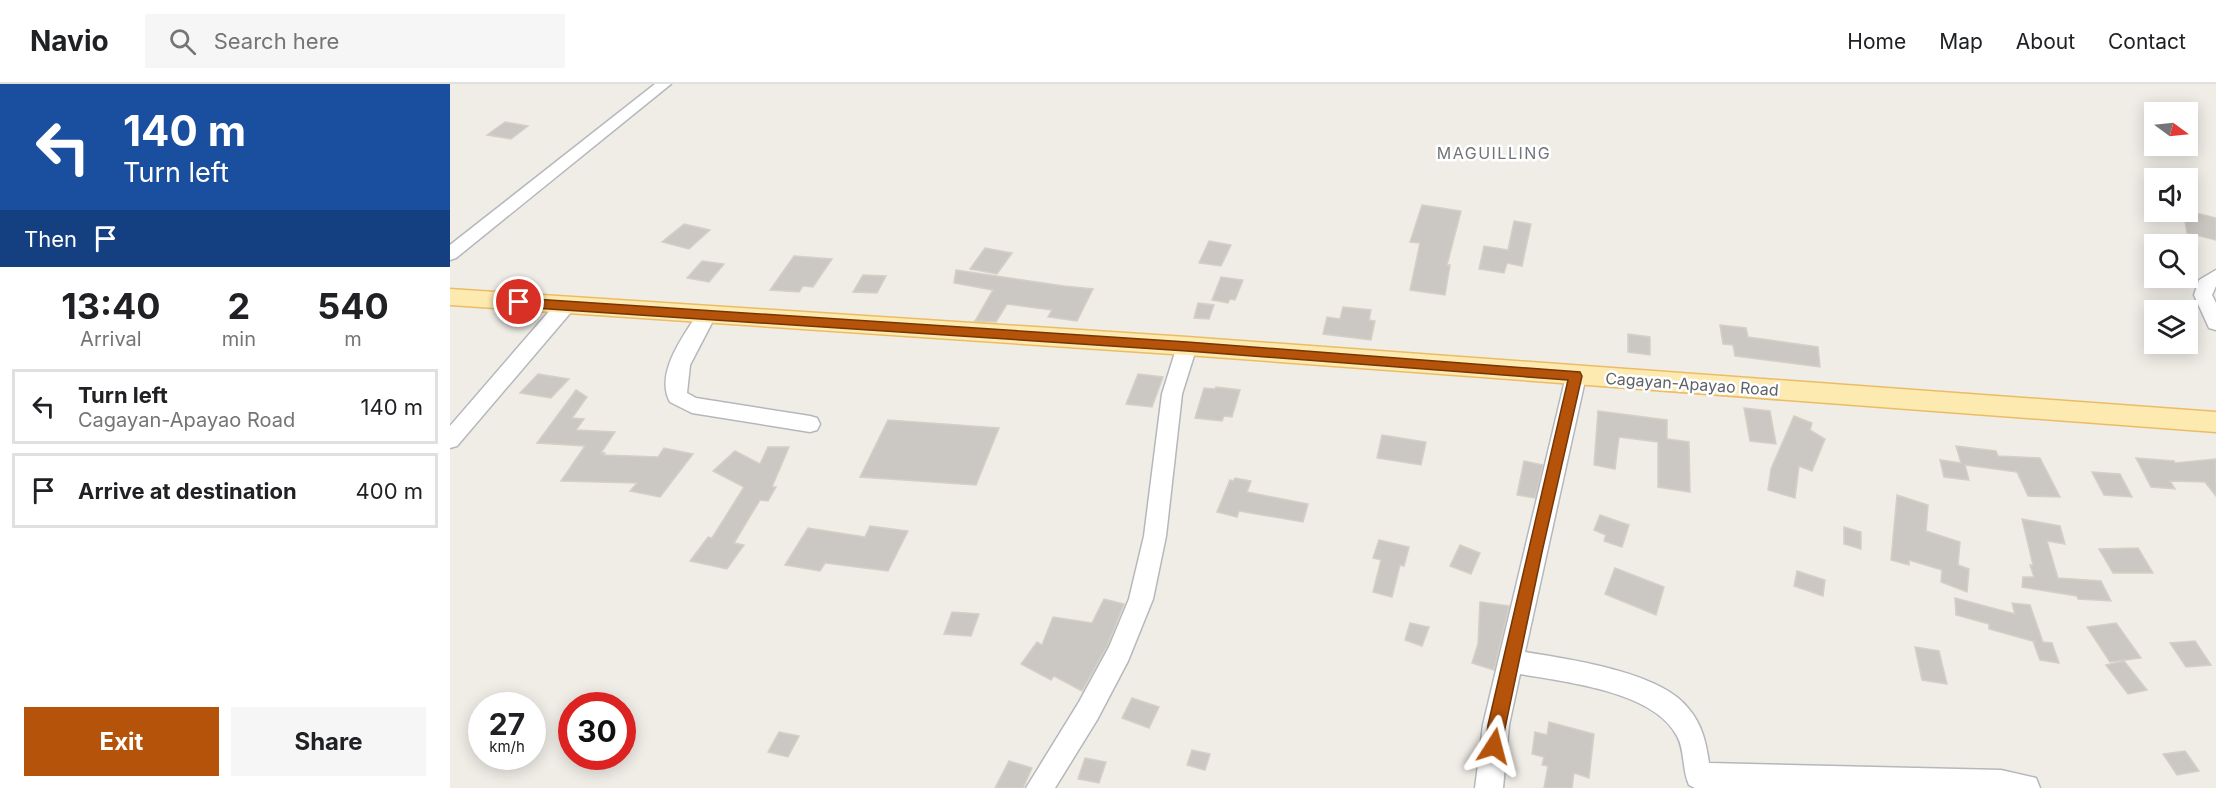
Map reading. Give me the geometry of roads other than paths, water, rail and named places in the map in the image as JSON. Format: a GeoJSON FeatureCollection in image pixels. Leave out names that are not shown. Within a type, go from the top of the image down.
{"type":"FeatureCollection","features":[{"type":"Feature","properties":{"kind":"main road","name":"Cagayan-Apayao Road"},"geometry":{"type":"LineString","coordinates":[[450,297],[1187,346],[2216,423]]}},
{"type":"Feature","properties":{"kind":"street"},"geometry":{"type":"LineString","coordinates":[[450,254],[664,84]]}},
{"type":"Feature","properties":{"kind":"street"},"geometry":{"type":"LineString","coordinates":[[2216,276],[2206,284],[2203,295],[2216,323]]}},
{"type":"Feature","properties":{"kind":"street"},"geometry":{"type":"LineString","coordinates":[[450,440],[565,306]]}},
{"type":"Feature","properties":{"kind":"street"},"geometry":{"type":"LineString","coordinates":[[707,315],[679,369],[674,385],[677,397],[692,405],[810,424]]}},
{"type":"Feature","properties":{"kind":"street"},"geometry":{"type":"LineString","coordinates":[[1040,788],[1088,711],[1119,653],[1141,599],[1155,536],[1172,394],[1187,346]]}},
{"type":"Feature","properties":{"kind":"street"},"geometry":{"type":"LineString","coordinates":[[1489,788],[1496,725],[1576,376]]}},
{"type":"Feature","properties":{"kind":"street"},"geometry":{"type":"LineString","coordinates":[[1511,662],[1626,685],[1654,696],[1674,709],[1689,730],[1698,782],[2001,783],[2026,788]]}},
{"type":"Feature","properties":{"kind":"district","name":"MAGUILLING"},"geometry":{"type":"Point","coordinates":[1494,153]}}]}
